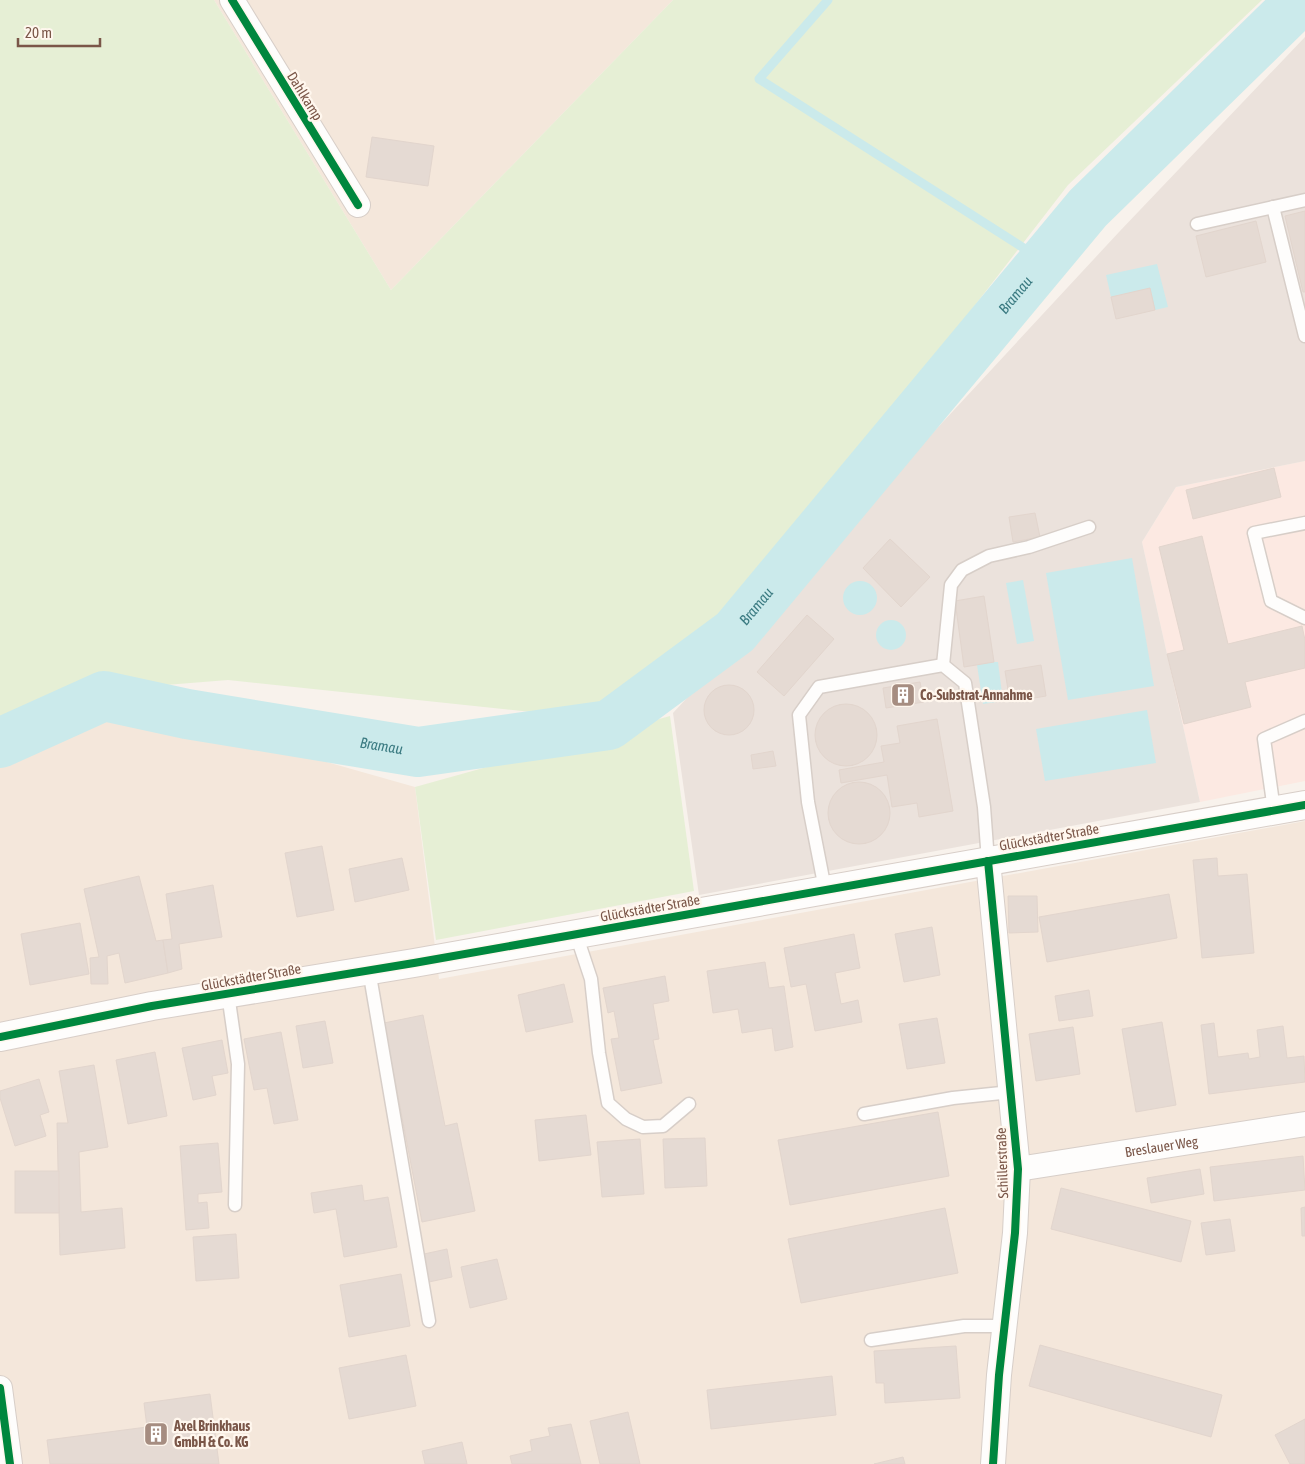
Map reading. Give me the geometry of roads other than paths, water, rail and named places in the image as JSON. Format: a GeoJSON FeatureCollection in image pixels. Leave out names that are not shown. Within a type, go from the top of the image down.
{"type":"FeatureCollection","features":[{"type":"Feature","properties":{"kind":"street","name":"Dahlkamp"},"geometry":{"type":"LineString","coordinates":[[232,0],[358,205]]}},
{"type":"Feature","properties":{"kind":"street","name":"Glückstädter Straße"},"geometry":{"type":"LineString","coordinates":[[0,1037],[152,1006],[576,934],[1305,805]]}},
{"type":"Feature","properties":{"kind":"street","name":"Schillerstraße"},"geometry":{"type":"LineString","coordinates":[[988,860],[1018,1169],[1015,1233],[999,1375],[993,1464]]}},
{"type":"Feature","properties":{"kind":"street","name":"Breslauer Weg"},"geometry":{"type":"LineString","coordinates":[[1018,1169],[1305,1124]]}},
{"type":"Feature","properties":{"kind":"street"},"geometry":{"type":"LineString","coordinates":[[0,1388],[10,1464]]}},
{"type":"Feature","properties":{"kind":"lane"},"geometry":{"type":"LineString","coordinates":[[1197,224],[1305,200]]}},
{"type":"Feature","properties":{"kind":"lane"},"geometry":{"type":"LineString","coordinates":[[1273,207],[1305,336]]}},
{"type":"Feature","properties":{"kind":"lane"},"geometry":{"type":"LineString","coordinates":[[1305,523],[1254,533],[1271,601],[1305,618]]}},
{"type":"Feature","properties":{"kind":"lane"},"geometry":{"type":"LineString","coordinates":[[943,665],[951,585],[962,570],[989,556],[1029,547],[1089,527]]}},
{"type":"Feature","properties":{"kind":"lane"},"geometry":{"type":"LineString","coordinates":[[825,889],[808,802],[799,715],[819,687],[943,665],[965,683],[984,807],[988,860]]}},
{"type":"Feature","properties":{"kind":"lane"},"geometry":{"type":"LineString","coordinates":[[1274,810],[1264,738],[1305,721]]}},
{"type":"Feature","properties":{"kind":"lane"},"geometry":{"type":"LineString","coordinates":[[576,934],[591,979],[599,1054],[608,1103],[626,1119],[643,1127],[663,1126],[689,1104]]}},
{"type":"Feature","properties":{"kind":"lane"},"geometry":{"type":"LineString","coordinates":[[369,970],[429,1322]]}},
{"type":"Feature","properties":{"kind":"lane"},"geometry":{"type":"LineString","coordinates":[[228,994],[238,1064],[235,1205]]}},
{"type":"Feature","properties":{"kind":"lane"},"geometry":{"type":"LineString","coordinates":[[864,1114],[953,1098],[1011,1092]]}},
{"type":"Feature","properties":{"kind":"lane"},"geometry":{"type":"LineString","coordinates":[[870,1340],[964,1326],[1005,1326]]}},
{"type":"Feature","properties":{"kind":"water"},"geometry":{"type":"Polygon","coordinates":[[[1157,264],[1168,307],[1155,310],[1150,288],[1111,297],[1106,275],[1157,264]]]}},
{"type":"Feature","properties":{"kind":"water"},"geometry":{"type":"Polygon","coordinates":[[[1132,558],[1154,686],[1068,700],[1046,573],[1132,558]]]}},
{"type":"Feature","properties":{"kind":"water"},"geometry":{"type":"Polygon","coordinates":[[[1023,580],[1034,641],[1017,644],[1006,583],[1023,580]]]}},
{"type":"Feature","properties":{"kind":"water"},"geometry":{"type":"Polygon","coordinates":[[[860,581],[867,582],[872,586],[876,591],[876,605],[872,610],[867,614],[860,615],[853,614],[848,610],[844,605],[843,598],[844,591],[848,586],[853,582],[860,581]]]}},
{"type":"Feature","properties":{"kind":"water"},"geometry":{"type":"Polygon","coordinates":[[[891,620],[902,624],[906,635],[902,646],[891,650],[880,646],[876,635],[880,624],[891,620]]]}},
{"type":"Feature","properties":{"kind":"water"},"geometry":{"type":"Polygon","coordinates":[[[998,662],[1003,701],[983,704],[977,665],[998,662]]]}},
{"type":"Feature","properties":{"kind":"water"},"geometry":{"type":"Polygon","coordinates":[[[1147,710],[1156,763],[1045,781],[1036,729],[1147,710]]]}},
{"type":"Feature","properties":{"kind":"waterway"},"geometry":{"type":"LineString","coordinates":[[828,0],[759,79],[1044,261]]}},
{"type":"Feature","properties":{"kind":"waterway","name":"Bramau"},"geometry":{"type":"LineString","coordinates":[[0,743],[104,696],[187,714],[418,752],[609,725],[735,632],[1088,208],[1301,0]]}},
{"type":"Feature","properties":{"kind":"place","name":"Co-Substrat-Annahme"},"geometry":{"type":"Point","coordinates":[903,695]}},
{"type":"Feature","properties":{"kind":"place","name":"Axel Brinkhaus GmbH & Co. KG"},"geometry":{"type":"Point","coordinates":[156,1434]}}]}
